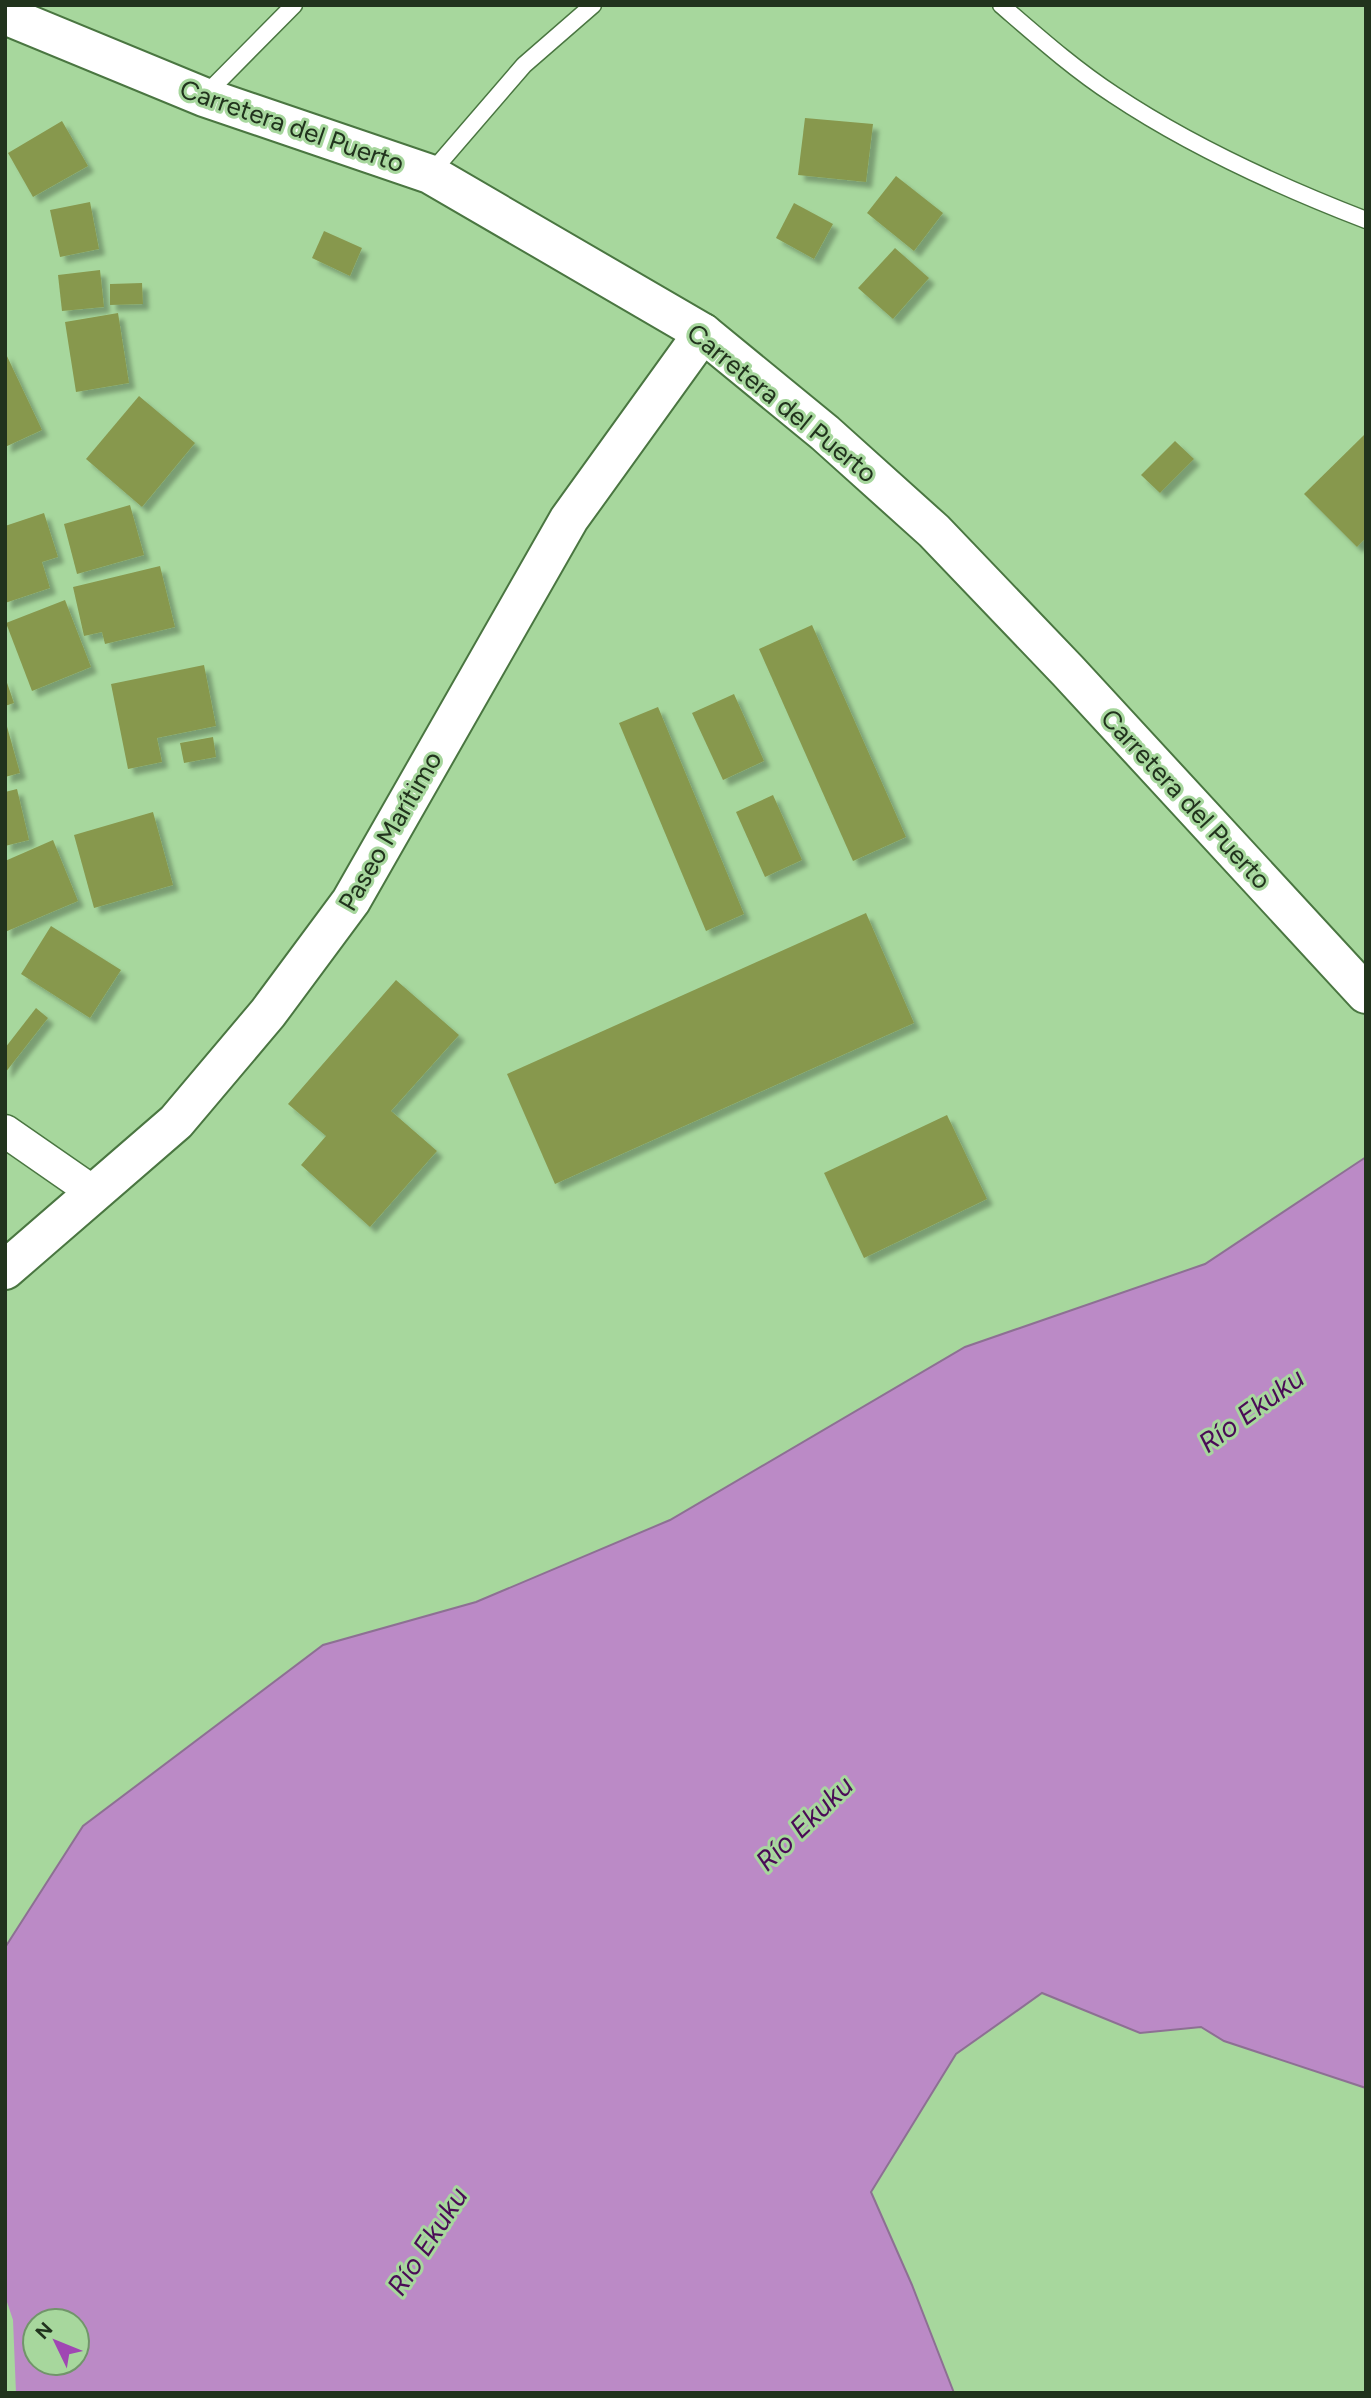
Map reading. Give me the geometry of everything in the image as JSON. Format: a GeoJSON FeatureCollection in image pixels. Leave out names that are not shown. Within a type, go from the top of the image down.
{"type":"FeatureCollection","features":[{"type":"Feature","properties":{"kind":"main road","name":"Carretera del Puerto"},"geometry":{"type":"LineString","coordinates":[[5,15],[204,97],[430,174],[704,333],[825,433],[934,531],[1068,671],[1366,994]]}},
{"type":"Feature","properties":{"kind":"main road","name":"Paseo Marítimo"},"geometry":{"type":"LineString","coordinates":[[5,1270],[176,1122],[268,1013],[351,901],[569,519],[704,333]]}},
{"type":"Feature","properties":{"kind":"street"},"geometry":{"type":"LineString","coordinates":[[5,1131],[93,1192]]}},
{"type":"Feature","properties":{"kind":"lane"},"geometry":{"type":"LineString","coordinates":[[204,97],[294,5]]}},
{"type":"Feature","properties":{"kind":"lane"},"geometry":{"type":"LineString","coordinates":[[430,174],[524,65],[593,5]]}},
{"type":"Feature","properties":{"kind":"lane"},"geometry":{"type":"LineString","coordinates":[[1001,5],[1112,94],[1189,140],[1298,193],[1366,219]]}},
{"type":"Feature","properties":{"kind":"water","name":"Río Ekuku"},"geometry":{"type":"Polygon","coordinates":[[[1366,1157],[1366,2088],[1224,2041],[1201,2027],[1140,2033],[1042,1993],[956,2054],[871,2192],[912,2285],[954,2393],[5,2393],[6,1946],[83,1826],[323,1645],[476,1602],[670,1520],[965,1347],[1205,1264],[1366,1157]]]}},
{"type":"Feature","properties":{"kind":"pier"},"geometry":{"type":"Polygon","coordinates":[[[5,2296],[13,2320],[16,2393],[5,2393],[5,2296]]]}},
{"type":"Feature","properties":{"kind":"building"},"geometry":{"type":"Polygon","coordinates":[[[805,118],[873,124],[866,182],[798,175],[805,118]]]}},
{"type":"Feature","properties":{"kind":"building"},"geometry":{"type":"Polygon","coordinates":[[[62,121],[88,166],[33,197],[8,153],[62,121]]]}},
{"type":"Feature","properties":{"kind":"building"},"geometry":{"type":"Polygon","coordinates":[[[896,176],[943,213],[914,251],[867,213],[896,176]]]}},
{"type":"Feature","properties":{"kind":"building"},"geometry":{"type":"Polygon","coordinates":[[[90,202],[99,249],[60,257],[50,210],[90,202]]]}},
{"type":"Feature","properties":{"kind":"building"},"geometry":{"type":"Polygon","coordinates":[[[794,203],[833,224],[814,259],[776,238],[794,203]]]}},
{"type":"Feature","properties":{"kind":"building"},"geometry":{"type":"Polygon","coordinates":[[[324,231],[362,248],[350,276],[312,258],[324,231]]]}},
{"type":"Feature","properties":{"kind":"building"},"geometry":{"type":"Polygon","coordinates":[[[895,248],[929,278],[893,319],[858,288],[895,248]]]}},
{"type":"Feature","properties":{"kind":"building"},"geometry":{"type":"Polygon","coordinates":[[[100,270],[104,307],[62,311],[58,275],[100,270]]]}},
{"type":"Feature","properties":{"kind":"building"},"geometry":{"type":"Polygon","coordinates":[[[142,283],[143,304],[110,305],[110,284],[142,283]]]}},
{"type":"Feature","properties":{"kind":"building"},"geometry":{"type":"Polygon","coordinates":[[[118,313],[129,383],[76,392],[65,322],[118,313]]]}},
{"type":"Feature","properties":{"kind":"building"},"geometry":{"type":"Polygon","coordinates":[[[5,352],[42,430],[5,447],[5,352]]]}},
{"type":"Feature","properties":{"kind":"building"},"geometry":{"type":"Polygon","coordinates":[[[139,396],[195,443],[142,507],[86,459],[139,396]]]}},
{"type":"Feature","properties":{"kind":"building"},"geometry":{"type":"Polygon","coordinates":[[[1364,435],[1366,538],[1357,547],[1304,494],[1364,435]]]}},
{"type":"Feature","properties":{"kind":"building"},"geometry":{"type":"Polygon","coordinates":[[[1175,441],[1194,459],[1160,493],[1141,475],[1175,441]]]}},
{"type":"Feature","properties":{"kind":"building"},"geometry":{"type":"Polygon","coordinates":[[[130,505],[144,555],[77,574],[64,524],[130,505]]]}},
{"type":"Feature","properties":{"kind":"building"},"geometry":{"type":"Polygon","coordinates":[[[44,513],[58,557],[42,562],[50,588],[5,603],[5,526],[44,513]]]}},
{"type":"Feature","properties":{"kind":"building"},"geometry":{"type":"Polygon","coordinates":[[[160,566],[175,627],[105,644],[102,632],[84,636],[73,587],[160,566]]]}},
{"type":"Feature","properties":{"kind":"building"},"geometry":{"type":"Polygon","coordinates":[[[65,600],[91,667],[32,691],[6,623],[65,600]]]}},
{"type":"Feature","properties":{"kind":"building"},"geometry":{"type":"Polygon","coordinates":[[[812,625],[906,837],[853,861],[759,649],[812,625]]]}},
{"type":"Feature","properties":{"kind":"building"},"geometry":{"type":"Polygon","coordinates":[[[204,665],[216,726],[157,738],[162,762],[128,769],[111,684],[204,665]]]}},
{"type":"Feature","properties":{"kind":"building"},"geometry":{"type":"Polygon","coordinates":[[[5,677],[14,703],[5,706],[5,677]]]}},
{"type":"Feature","properties":{"kind":"building"},"geometry":{"type":"Polygon","coordinates":[[[734,694],[764,761],[723,780],[692,713],[734,694]]]}},
{"type":"Feature","properties":{"kind":"building"},"geometry":{"type":"Polygon","coordinates":[[[658,707],[744,914],[706,931],[619,723],[658,707]]]}},
{"type":"Feature","properties":{"kind":"building"},"geometry":{"type":"Polygon","coordinates":[[[5,724],[20,773],[5,777],[5,724]]]}},
{"type":"Feature","properties":{"kind":"building"},"geometry":{"type":"Polygon","coordinates":[[[213,737],[216,757],[184,763],[180,743],[213,737]]]}},
{"type":"Feature","properties":{"kind":"building"},"geometry":{"type":"Polygon","coordinates":[[[17,789],[29,840],[5,846],[5,792],[17,789]]]}},
{"type":"Feature","properties":{"kind":"building"},"geometry":{"type":"Polygon","coordinates":[[[773,795],[802,860],[765,877],[736,812],[773,795]]]}},
{"type":"Feature","properties":{"kind":"building"},"geometry":{"type":"Polygon","coordinates":[[[153,812],[173,885],[94,908],[74,835],[153,812]]]}},
{"type":"Feature","properties":{"kind":"building"},"geometry":{"type":"Polygon","coordinates":[[[53,840],[78,901],[5,932],[5,861],[53,840]]]}},
{"type":"Feature","properties":{"kind":"building"},"geometry":{"type":"Polygon","coordinates":[[[866,913],[914,1023],[555,1184],[507,1074],[866,913]]]}},
{"type":"Feature","properties":{"kind":"building"},"geometry":{"type":"Polygon","coordinates":[[[51,926],[121,970],[90,1018],[21,974],[51,926]]]}},
{"type":"Feature","properties":{"kind":"building"},"geometry":{"type":"Polygon","coordinates":[[[396,980],[459,1035],[391,1111],[437,1151],[370,1227],[301,1165],[326,1136],[288,1104],[396,980]]]}},
{"type":"Feature","properties":{"kind":"building"},"geometry":{"type":"Polygon","coordinates":[[[36,1008],[48,1018],[5,1073],[5,1048],[36,1008]]]}},
{"type":"Feature","properties":{"kind":"building"},"geometry":{"type":"Polygon","coordinates":[[[947,1115],[987,1199],[864,1258],[824,1173],[947,1115]]]}}]}
